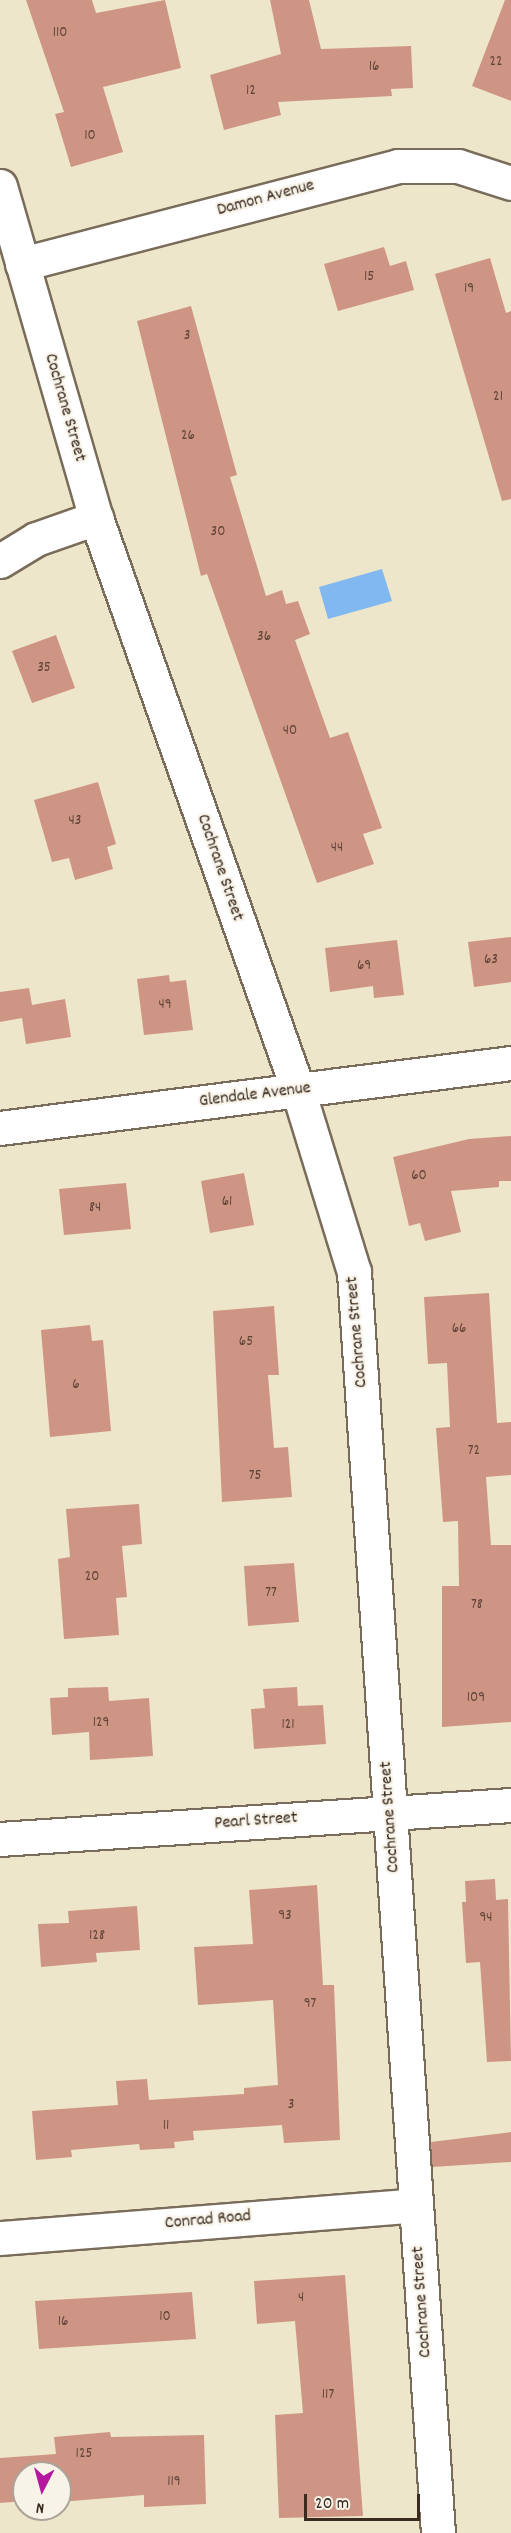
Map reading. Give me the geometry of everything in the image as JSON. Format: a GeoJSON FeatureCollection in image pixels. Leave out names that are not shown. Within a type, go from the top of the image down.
{"type":"FeatureCollection","features":[{"type":"Feature","properties":{"kind":"street","name":"Damon Avenue"},"geometry":{"type":"LineString","coordinates":[[22,264],[398,166],[458,166],[511,183]]}},
{"type":"Feature","properties":{"kind":"street","name":"Cochrane Street"},"geometry":{"type":"LineString","coordinates":[[0,186],[96,518],[298,1090],[354,1272],[438,2533]]}},
{"type":"Feature","properties":{"kind":"street"},"geometry":{"type":"LineString","coordinates":[[0,561],[36,539],[96,518]]}},
{"type":"Feature","properties":{"kind":"street","name":"Glendale Avenue"},"geometry":{"type":"LineString","coordinates":[[0,1128],[511,1063]]}},
{"type":"Feature","properties":{"kind":"street","name":"Pearl Street"},"geometry":{"type":"LineString","coordinates":[[0,1832],[511,1805]]}},
{"type":"Feature","properties":{"kind":"street","name":"Conrad Road"},"geometry":{"type":"LineString","coordinates":[[0,2238],[416,2205]]}},
{"type":"Feature","properties":{"kind":"water"},"geometry":{"type":"Polygon","coordinates":[[[382,569],[392,601],[328,619],[319,587],[382,569]]]}},
{"type":"Feature","properties":{"kind":"building"},"geometry":{"type":"Polygon","coordinates":[[[26,0],[92,0],[96,13],[165,0],[181,68],[103,87],[123,152],[71,167],[55,114],[64,112],[26,0]]]}},
{"type":"Feature","properties":{"kind":"building"},"geometry":{"type":"Polygon","coordinates":[[[270,0],[309,0],[321,49],[411,46],[413,88],[391,89],[392,96],[278,102],[281,115],[224,130],[210,75],[281,54],[270,0]]]}},
{"type":"Feature","properties":{"kind":"building"},"geometry":{"type":"Polygon","coordinates":[[[505,0],[511,0],[511,101],[472,86],[505,0]]]}},
{"type":"Feature","properties":{"kind":"building"},"geometry":{"type":"Polygon","coordinates":[[[384,247],[390,266],[406,261],[414,290],[338,311],[324,264],[384,247]]]}},
{"type":"Feature","properties":{"kind":"building"},"geometry":{"type":"Polygon","coordinates":[[[490,258],[506,313],[511,311],[511,499],[502,501],[435,274],[490,258]]]}},
{"type":"Feature","properties":{"kind":"building"},"geometry":{"type":"Polygon","coordinates":[[[191,306],[237,475],[230,477],[266,596],[282,590],[286,604],[298,601],[310,634],[295,640],[330,738],[348,732],[382,828],[363,834],[374,864],[317,883],[207,574],[201,576],[137,321],[191,306]]]}},
{"type":"Feature","properties":{"kind":"building"},"geometry":{"type":"Polygon","coordinates":[[[56,635],[75,688],[32,703],[12,651],[56,635]]]}},
{"type":"Feature","properties":{"kind":"building"},"geometry":{"type":"Polygon","coordinates":[[[98,782],[116,844],[107,847],[113,869],[75,880],[69,858],[52,862],[34,800],[98,782]]]}},
{"type":"Feature","properties":{"kind":"building"},"geometry":{"type":"Polygon","coordinates":[[[511,937],[511,982],[474,987],[468,942],[511,937]]]}},
{"type":"Feature","properties":{"kind":"building"},"geometry":{"type":"Polygon","coordinates":[[[397,940],[404,995],[374,998],[373,986],[330,992],[325,948],[397,940]]]}},
{"type":"Feature","properties":{"kind":"building"},"geometry":{"type":"Polygon","coordinates":[[[169,975],[170,982],[186,980],[193,1030],[144,1035],[137,979],[169,975]]]}},
{"type":"Feature","properties":{"kind":"building"},"geometry":{"type":"Polygon","coordinates":[[[29,988],[32,1005],[65,999],[71,1037],[26,1044],[22,1018],[0,1022],[0,992],[29,988]]]}},
{"type":"Feature","properties":{"kind":"building"},"geometry":{"type":"Polygon","coordinates":[[[511,1136],[511,1181],[499,1181],[499,1187],[451,1191],[461,1232],[425,1241],[420,1223],[409,1226],[393,1157],[469,1139],[511,1136]]]}},
{"type":"Feature","properties":{"kind":"building"},"geometry":{"type":"Polygon","coordinates":[[[244,1173],[254,1225],[210,1233],[201,1181],[244,1173]]]}},
{"type":"Feature","properties":{"kind":"building"},"geometry":{"type":"Polygon","coordinates":[[[126,1183],[131,1229],[64,1235],[59,1189],[126,1183]]]}},
{"type":"Feature","properties":{"kind":"building"},"geometry":{"type":"Polygon","coordinates":[[[489,1293],[497,1423],[511,1422],[511,1475],[486,1477],[491,1545],[511,1545],[511,1722],[442,1727],[442,1586],[459,1586],[458,1521],[443,1522],[436,1428],[450,1427],[447,1363],[428,1364],[424,1297],[489,1293]]]}},
{"type":"Feature","properties":{"kind":"building"},"geometry":{"type":"Polygon","coordinates":[[[274,1306],[279,1375],[268,1375],[274,1448],[288,1447],[292,1497],[222,1502],[213,1311],[274,1306]]]}},
{"type":"Feature","properties":{"kind":"building"},"geometry":{"type":"Polygon","coordinates":[[[90,1325],[92,1341],[103,1340],[111,1431],[50,1437],[41,1330],[90,1325]]]}},
{"type":"Feature","properties":{"kind":"building"},"geometry":{"type":"Polygon","coordinates":[[[139,1504],[142,1544],[122,1546],[127,1597],[116,1598],[119,1635],[64,1639],[58,1559],[70,1557],[66,1509],[139,1504]]]}},
{"type":"Feature","properties":{"kind":"building"},"geometry":{"type":"Polygon","coordinates":[[[294,1563],[299,1622],[248,1626],[244,1566],[294,1563]]]}},
{"type":"Feature","properties":{"kind":"building"},"geometry":{"type":"Polygon","coordinates":[[[108,1687],[109,1701],[149,1698],[153,1756],[90,1760],[89,1732],[52,1735],[50,1698],[68,1697],[68,1688],[108,1687]]]}},
{"type":"Feature","properties":{"kind":"building"},"geometry":{"type":"Polygon","coordinates":[[[297,1687],[298,1706],[323,1705],[326,1744],[254,1749],[251,1709],[265,1708],[263,1689],[297,1687]]]}},
{"type":"Feature","properties":{"kind":"building"},"geometry":{"type":"Polygon","coordinates":[[[495,1879],[496,1900],[508,1899],[511,2061],[487,2062],[480,1962],[466,1963],[462,1902],[466,1902],[465,1881],[495,1879]]]}},
{"type":"Feature","properties":{"kind":"building"},"geometry":{"type":"Polygon","coordinates":[[[317,1885],[323,1985],[334,1985],[340,2140],[284,2143],[282,2125],[193,2131],[194,2140],[174,2142],[175,2148],[140,2150],[139,2144],[71,2150],[72,2157],[36,2160],[32,2111],[118,2105],[116,2081],[147,2079],[149,2100],[244,2094],[244,2088],[278,2085],[273,2000],[198,2005],[194,1947],[253,1944],[249,1890],[317,1885]]]}},
{"type":"Feature","properties":{"kind":"building"},"geometry":{"type":"Polygon","coordinates":[[[137,1906],[140,1950],[96,1953],[97,1962],[41,1967],[38,1924],[69,1923],[68,1911],[137,1906]]]}},
{"type":"Feature","properties":{"kind":"building"},"geometry":{"type":"Polygon","coordinates":[[[511,2132],[511,2162],[432,2167],[431,2142],[511,2132]]]}},
{"type":"Feature","properties":{"kind":"building"},"geometry":{"type":"Polygon","coordinates":[[[345,2275],[363,2516],[279,2518],[275,2415],[303,2413],[295,2321],[257,2324],[254,2281],[345,2275]]]}},
{"type":"Feature","properties":{"kind":"building"},"geometry":{"type":"Polygon","coordinates":[[[192,2292],[196,2339],[39,2349],[35,2301],[192,2292]]]}},
{"type":"Feature","properties":{"kind":"building"},"geometry":{"type":"Polygon","coordinates":[[[110,2432],[111,2437],[204,2435],[206,2504],[144,2507],[144,2495],[72,2501],[72,2461],[12,2461],[12,2502],[0,2503],[0,2458],[56,2454],[54,2437],[110,2432]]]}}]}
